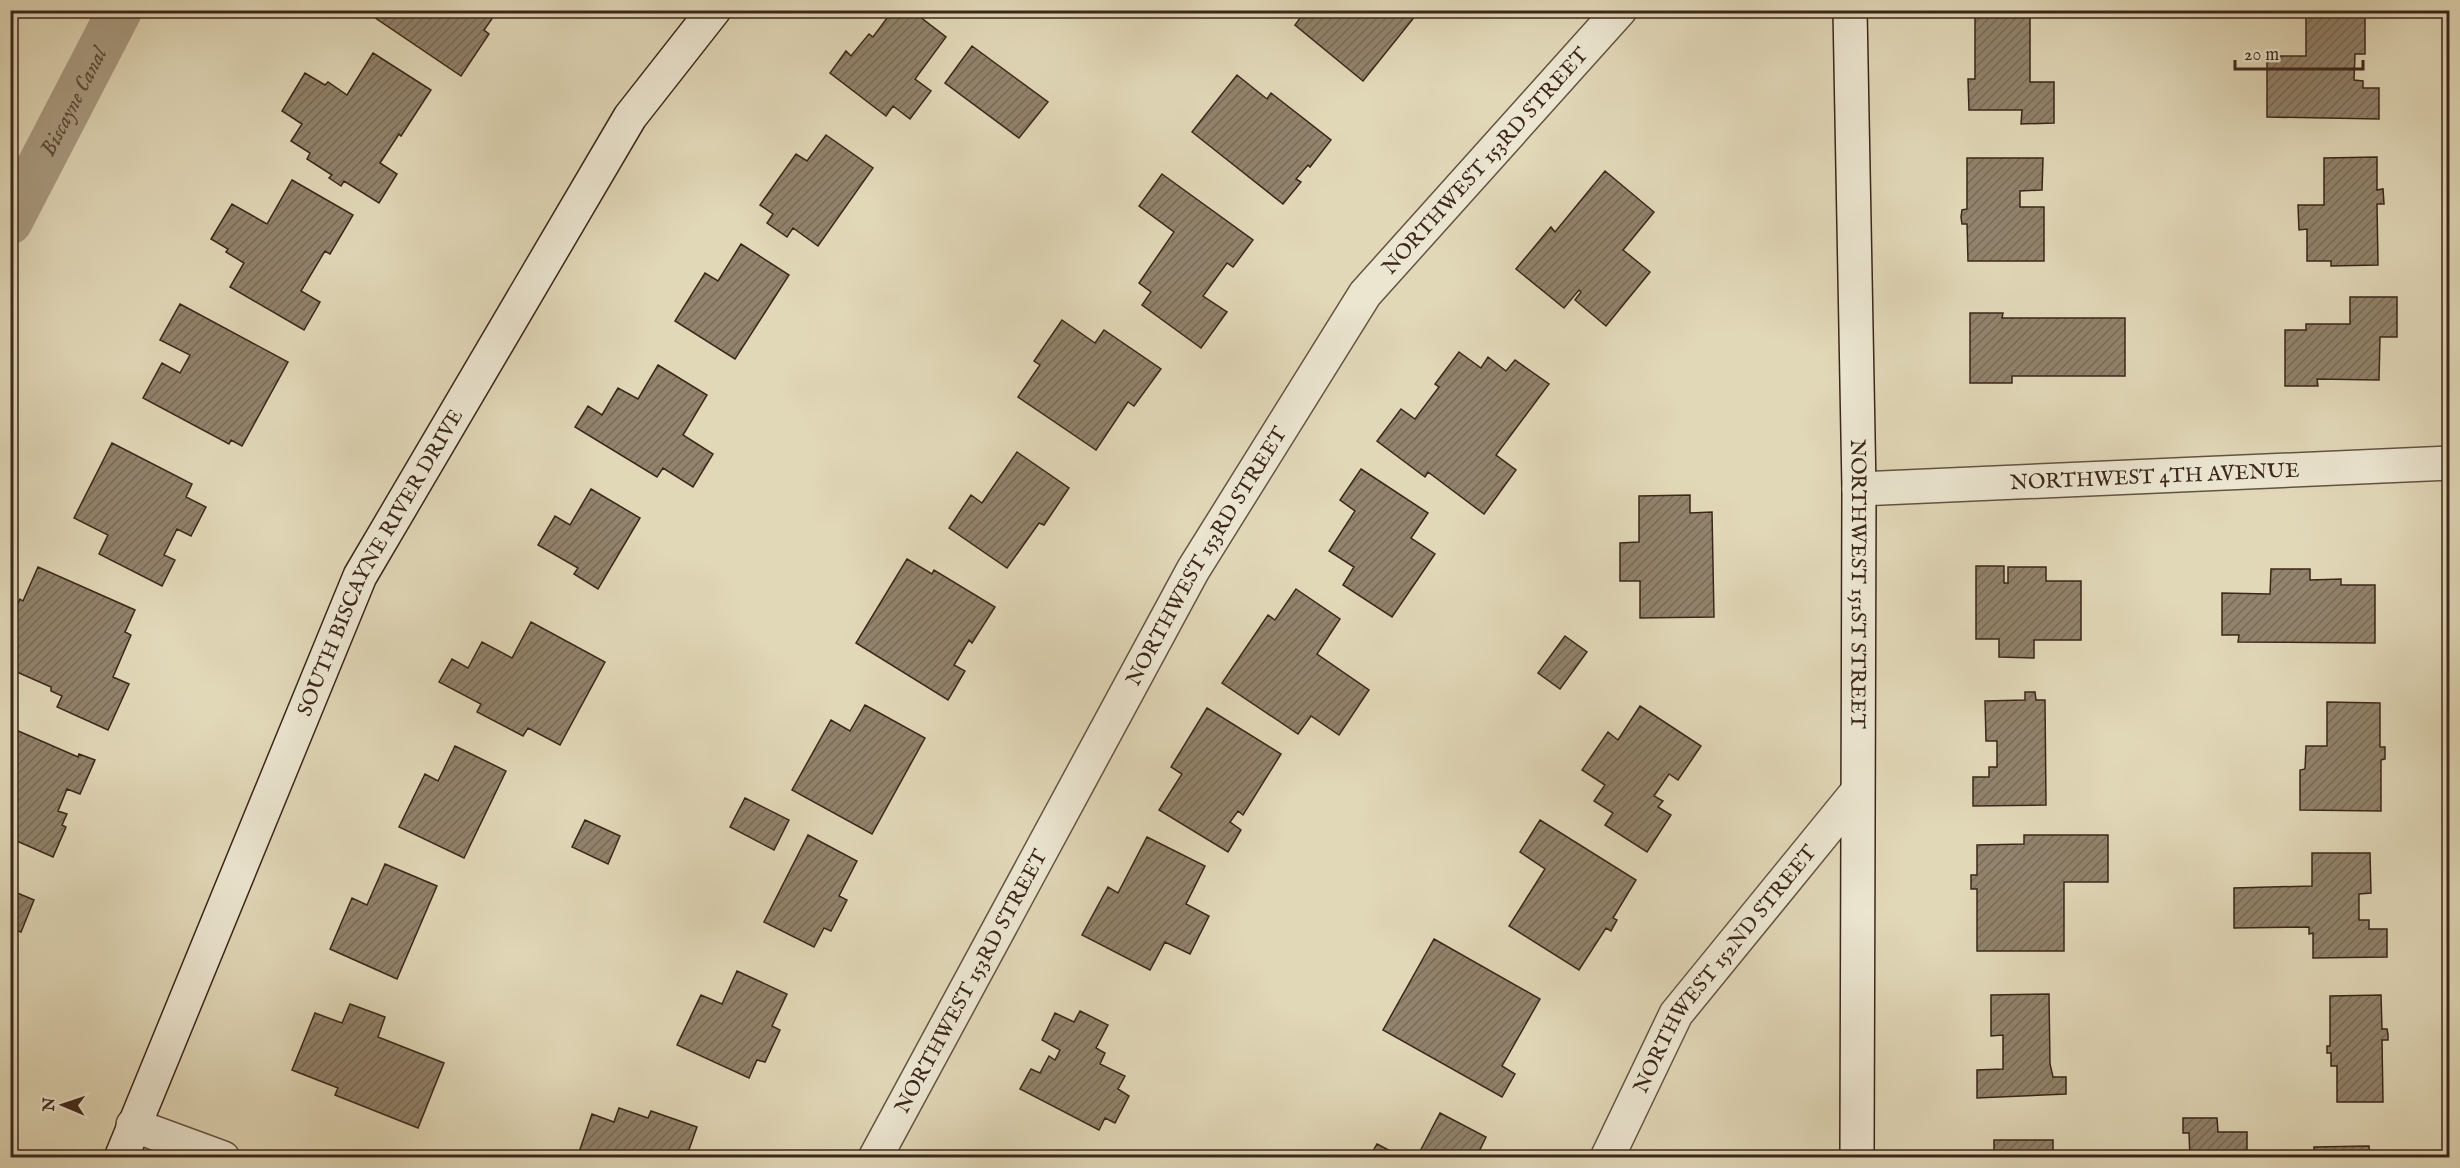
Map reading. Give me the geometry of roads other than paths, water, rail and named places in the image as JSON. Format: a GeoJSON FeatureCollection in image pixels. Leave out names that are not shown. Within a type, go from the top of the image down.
{"type":"FeatureCollection","features":[{"type":"Feature","properties":{"kind":"street","name":"SOUTH BISCAYNE RIVER DRIVE"},"geometry":{"type":"LineString","coordinates":[[121,1158],[360,576],[630,117],[714,10]]}},
{"type":"Feature","properties":{"kind":"street","name":"NORTHWEST 153RD STREET"},"geometry":{"type":"LineString","coordinates":[[875,1158],[1193,570],[1365,294],[1620,10]]}},
{"type":"Feature","properties":{"kind":"street","name":"NORTHWEST 151ST STREET"},"geometry":{"type":"LineString","coordinates":[[1850,10],[1859,489],[1857,1158]]}},
{"type":"Feature","properties":{"kind":"street","name":"NORTHWEST 4TH AVENUE"},"geometry":{"type":"LineString","coordinates":[[1859,489],[2450,463]]}},
{"type":"Feature","properties":{"kind":"street","name":"NORTHWEST 152ND STREET"},"geometry":{"type":"LineString","coordinates":[[1607,1158],[1676,1014],[1857,792]]}},
{"type":"Feature","properties":{"kind":"street"},"geometry":{"type":"LineString","coordinates":[[133,1125],[223,1158]]}},
{"type":"Feature","properties":{"kind":"waterway","name":"Biscayne Canal"},"geometry":{"type":"LineString","coordinates":[[10,222],[120,10]]}}]}
